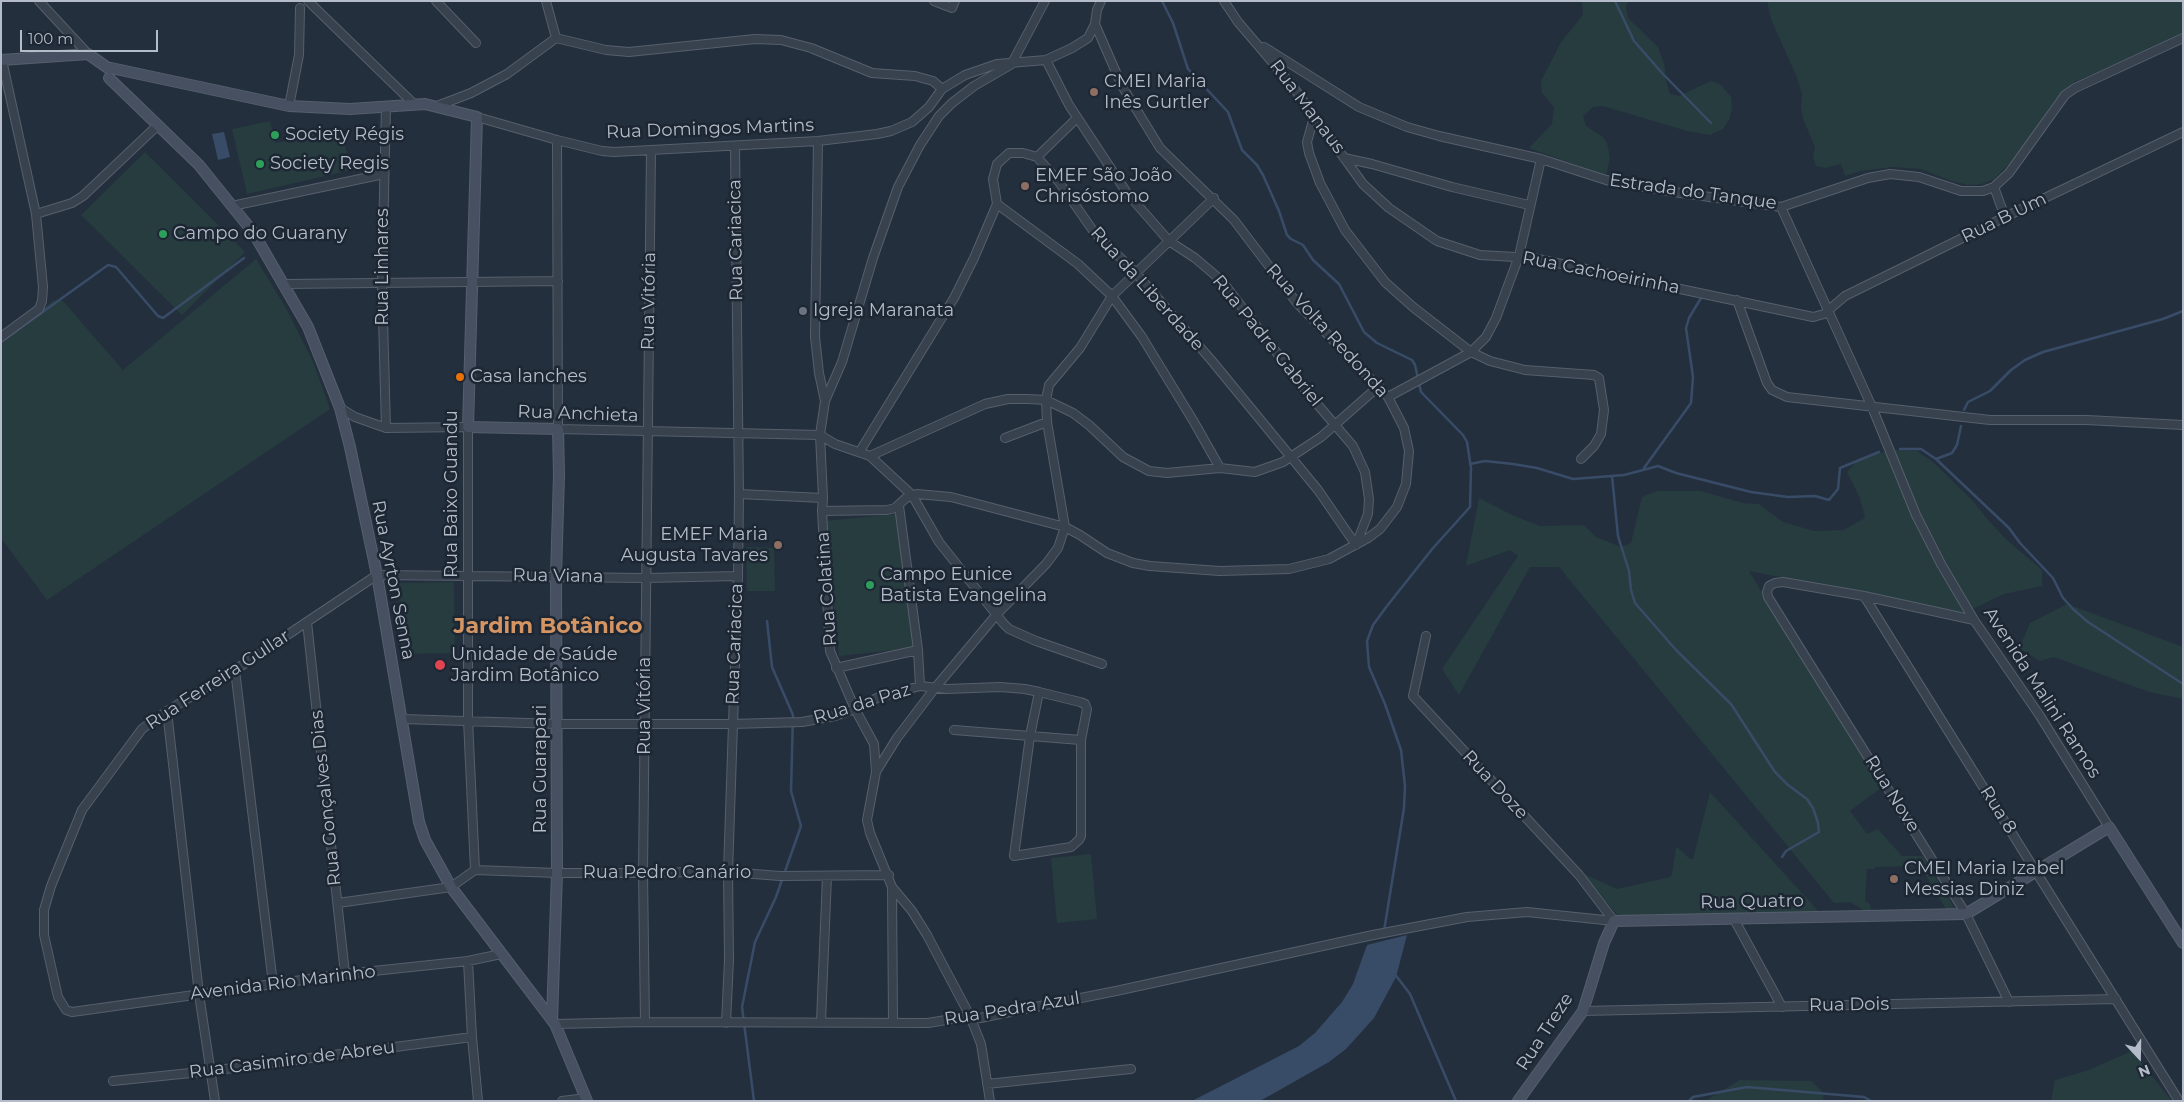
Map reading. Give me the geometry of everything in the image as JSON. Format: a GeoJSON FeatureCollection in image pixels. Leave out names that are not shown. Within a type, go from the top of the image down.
{"type":"FeatureCollection","features":[{"type":"Feature","properties":{"kind":"main road"},"geometry":{"type":"LineString","coordinates":[[1,60],[88,54]]}},
{"type":"Feature","properties":{"kind":"main road","name":"Rua Ayrton Senna"},"geometry":{"type":"LineString","coordinates":[[88,54],[108,71],[121,88],[199,165],[253,232],[285,284],[308,327],[340,408],[377,575],[419,822],[430,851],[451,887],[554,1022],[587,1100]]}},
{"type":"Feature","properties":{"kind":"main road","name":"Rua Domingos Martins"},"geometry":{"type":"LineString","coordinates":[[108,71],[129,72],[289,106],[350,109],[415,105],[438,106],[477,117]]}},
{"type":"Feature","properties":{"kind":"main road","name":"Rua Baixo Guandu"},"geometry":{"type":"LineString","coordinates":[[468,427],[477,117]]}},
{"type":"Feature","properties":{"kind":"main road","name":"Rua Anchieta"},"geometry":{"type":"LineString","coordinates":[[468,427],[558,429]]}},
{"type":"Feature","properties":{"kind":"main road","name":"Rua Guarapari"},"geometry":{"type":"LineString","coordinates":[[554,1022],[557,873],[558,724],[556,576],[559,474],[558,429]]}},
{"type":"Feature","properties":{"kind":"main road","name":"Rua Quatro"},"geometry":{"type":"LineString","coordinates":[[1614,922],[1966,914],[2109,827]]}},
{"type":"Feature","properties":{"kind":"main road","name":"Avenida Malini Ramos"},"geometry":{"type":"LineString","coordinates":[[2109,827],[2183,943]]}},
{"type":"Feature","properties":{"kind":"main road","name":"Rua Treze"},"geometry":{"type":"LineString","coordinates":[[1518,1101],[1583,1011],[1604,943],[1614,922]]}},
{"type":"Feature","properties":{"kind":"street"},"geometry":{"type":"LineString","coordinates":[[39,1],[88,54]]}},
{"type":"Feature","properties":{"kind":"street"},"geometry":{"type":"LineString","coordinates":[[308,1],[415,105]]}},
{"type":"Feature","properties":{"kind":"street"},"geometry":{"type":"LineString","coordinates":[[436,1],[476,43]]}},
{"type":"Feature","properties":{"kind":"street"},"geometry":{"type":"LineString","coordinates":[[546,1],[556,38]]}},
{"type":"Feature","properties":{"kind":"street"},"geometry":{"type":"LineString","coordinates":[[934,1],[953,5]]}},
{"type":"Feature","properties":{"kind":"street"},"geometry":{"type":"LineString","coordinates":[[825,401],[842,362],[873,258],[892,203],[898,187],[920,145],[939,116],[952,104],[974,86],[1012,63],[1045,1]]}},
{"type":"Feature","properties":{"kind":"street"},"geometry":{"type":"LineString","coordinates":[[438,106],[471,93],[507,74],[556,38],[606,50],[629,52],[755,39],[781,40],[811,48],[872,73],[915,76],[933,81],[942,89],[983,67],[1046,60],[1088,38],[1095,24],[1097,10],[1101,1]]}},
{"type":"Feature","properties":{"kind":"street","name":"Rua Manaus"},"geometry":{"type":"LineString","coordinates":[[1224,1],[1238,22],[1291,84],[1344,158],[1452,187],[1529,205]]}},
{"type":"Feature","properties":{"kind":"street"},"geometry":{"type":"LineString","coordinates":[[289,106],[299,54],[300,8]]}},
{"type":"Feature","properties":{"kind":"street","name":"Rua Volta Redonda"},"geometry":{"type":"LineString","coordinates":[[912,495],[922,494],[951,497],[1065,527],[1107,553],[1132,563],[1220,571],[1271,570],[1309,565],[1341,554],[1368,538],[1391,516],[1402,496],[1409,467],[1407,438],[1400,417],[1388,397],[1297,303],[1248,236],[1214,198],[1160,148],[1122,86],[1095,24]]}},
{"type":"Feature","properties":{"kind":"street"},"geometry":{"type":"LineString","coordinates":[[2005,217],[1994,187],[2009,173],[2065,95],[2075,88],[2183,38]]}},
{"type":"Feature","properties":{"kind":"street","name":"Estrada do Tanque"},"geometry":{"type":"LineString","coordinates":[[1256,42],[1331,91],[1381,117],[1439,136],[1541,159],[1606,180],[1667,191],[1781,207],[1868,178],[1890,174],[1919,178],[1960,191],[1983,191],[1994,187]]}},
{"type":"Feature","properties":{"kind":"street"},"geometry":{"type":"LineString","coordinates":[[1,60],[36,214],[43,287],[42,301],[39,309],[1,337]]}},
{"type":"Feature","properties":{"kind":"street","name":"Rua Padre Gabriel"},"geometry":{"type":"LineString","coordinates":[[1046,60],[1077,118],[1127,193],[1169,241],[1195,258],[1222,282],[1306,391],[1336,425],[1356,453],[1365,472],[1368,486],[1368,514],[1356,546]]}},
{"type":"Feature","properties":{"kind":"street","name":"Rua Domingos Martins"},"geometry":{"type":"LineString","coordinates":[[477,117],[557,140],[602,150],[735,146],[818,141],[877,134],[903,127],[921,116],[942,89]]}},
{"type":"Feature","properties":{"kind":"street","name":"Rua Linhares"},"geometry":{"type":"LineString","coordinates":[[386,106],[382,283],[386,428]]}},
{"type":"Feature","properties":{"kind":"street"},"geometry":{"type":"LineString","coordinates":[[1314,117],[1308,134],[1309,152],[1334,214],[1344,230],[1385,282],[1413,307],[1471,352],[1490,362],[1525,370],[1594,375],[1599,378],[1604,410],[1601,434],[1594,446],[1581,459]]}},
{"type":"Feature","properties":{"kind":"street"},"geometry":{"type":"LineString","coordinates":[[860,451],[954,298],[997,204],[993,179],[1000,160],[1009,153],[1015,152],[1037,157],[1077,118]]}},
{"type":"Feature","properties":{"kind":"street"},"geometry":{"type":"LineString","coordinates":[[36,214],[64,207],[83,196],[158,125]]}},
{"type":"Feature","properties":{"kind":"street","name":"Rua B Um"},"geometry":{"type":"LineString","coordinates":[[1829,310],[1845,296],[2183,132]]}},
{"type":"Feature","properties":{"kind":"street"},"geometry":{"type":"LineString","coordinates":[[557,140],[558,429]]}},
{"type":"Feature","properties":{"kind":"street","name":"Rua Colatina"},"geometry":{"type":"LineString","coordinates":[[818,141],[815,337],[818,373],[825,401],[820,434],[822,511],[830,651],[855,709],[874,744],[876,772],[868,820],[870,833],[889,875],[892,887],[893,1022]]}},
{"type":"Feature","properties":{"kind":"street","name":"Rua Cariacica"},"geometry":{"type":"LineString","coordinates":[[726,1022],[729,960],[728,872],[739,494],[735,146]]}},
{"type":"Feature","properties":{"kind":"street","name":"Rua Vitória"},"geometry":{"type":"LineString","coordinates":[[645,1022],[643,872],[645,578],[651,150]]}},
{"type":"Feature","properties":{"kind":"street","name":"Rua da Liberdade"},"geometry":{"type":"LineString","coordinates":[[1037,157],[1059,182],[1094,232],[1135,272],[1291,457],[1318,490],[1356,546]]}},
{"type":"Feature","properties":{"kind":"street","name":"Rua Cachoeirinha"},"geometry":{"type":"LineString","coordinates":[[1344,158],[1363,184],[1377,199],[1419,230],[1438,241],[1480,255],[1519,256],[1813,317],[1824,314],[1829,310]]}},
{"type":"Feature","properties":{"kind":"street"},"geometry":{"type":"LineString","coordinates":[[1388,397],[1471,352],[1486,337],[1491,329],[1519,256],[1529,205],[1541,159]]}},
{"type":"Feature","properties":{"kind":"street"},"geometry":{"type":"LineString","coordinates":[[232,206],[384,174]]}},
{"type":"Feature","properties":{"kind":"street"},"geometry":{"type":"LineString","coordinates":[[876,772],[882,760],[935,688],[997,614],[1053,556],[1058,548],[1065,527],[1047,422],[1046,400],[1049,385],[1080,348],[1112,296],[1214,198]]}},
{"type":"Feature","properties":{"kind":"street"},"geometry":{"type":"LineString","coordinates":[[997,204],[1078,264],[1112,296],[1142,337],[1220,468]]}},
{"type":"Feature","properties":{"kind":"street","name":"Avenida Malini Ramos"},"geometry":{"type":"LineString","coordinates":[[1781,207],[1872,407],[1916,515],[1941,564],[1974,620],[2040,716],[2109,827]]}},
{"type":"Feature","properties":{"kind":"street"},"geometry":{"type":"LineString","coordinates":[[285,284],[558,281]]}},
{"type":"Feature","properties":{"kind":"street"},"geometry":{"type":"LineString","coordinates":[[1737,300],[1767,383],[1772,390],[1787,397],[1990,420],[2086,420],[2183,425]]}},
{"type":"Feature","properties":{"kind":"street"},"geometry":{"type":"LineString","coordinates":[[870,456],[985,404],[1008,399],[1046,400],[1073,413],[1123,457],[1149,471],[1172,473],[1220,468],[1255,472],[1291,457],[1336,425],[1379,386]]}},
{"type":"Feature","properties":{"kind":"street","name":"Rua Anchieta"},"geometry":{"type":"LineString","coordinates":[[340,408],[355,418],[386,428],[468,427]]}},
{"type":"Feature","properties":{"kind":"street"},"geometry":{"type":"LineString","coordinates":[[1005,438],[1047,422]]}},
{"type":"Feature","properties":{"kind":"street","name":"Rua Baixo Guandu"},"geometry":{"type":"LineString","coordinates":[[468,427],[468,720],[475,870]]}},
{"type":"Feature","properties":{"kind":"street","name":"Rua Anchieta"},"geometry":{"type":"LineString","coordinates":[[558,429],[820,434]]}},
{"type":"Feature","properties":{"kind":"street"},"geometry":{"type":"LineString","coordinates":[[820,434],[834,444],[860,451],[870,456],[912,495],[939,542],[1003,623],[1016,633],[1102,664]]}},
{"type":"Feature","properties":{"kind":"street"},"geometry":{"type":"LineString","coordinates":[[739,494],[823,498]]}},
{"type":"Feature","properties":{"kind":"street"},"geometry":{"type":"LineString","coordinates":[[912,495],[903,500],[899,506],[918,650],[920,686]]}},
{"type":"Feature","properties":{"kind":"street"},"geometry":{"type":"LineString","coordinates":[[822,511],[882,510],[899,506]]}},
{"type":"Feature","properties":{"kind":"street","name":"Rua Viana"},"geometry":{"type":"LineString","coordinates":[[377,575],[645,578],[738,576]]}},
{"type":"Feature","properties":{"kind":"street","name":"Rua Ferreira Gullar"},"geometry":{"type":"LineString","coordinates":[[66,1010],[58,997],[44,935],[44,910],[46,897],[82,810],[136,735],[149,723],[235,670],[377,575]]}},
{"type":"Feature","properties":{"kind":"street","name":"Rua Nove"},"geometry":{"type":"LineString","coordinates":[[1864,596],[1784,582],[1775,582],[1769,586],[1767,592],[1768,598],[1966,914],[2009,1002]]}},
{"type":"Feature","properties":{"kind":"street"},"geometry":{"type":"LineString","coordinates":[[1864,596],[1974,620]]}},
{"type":"Feature","properties":{"kind":"street","name":"Rua 8"},"geometry":{"type":"LineString","coordinates":[[1864,596],[2179,1101]]}},
{"type":"Feature","properties":{"kind":"street","name":"Rua Gonçalves Dias"},"geometry":{"type":"LineString","coordinates":[[307,622],[346,974]]}},
{"type":"Feature","properties":{"kind":"street","name":"Rua Doze"},"geometry":{"type":"LineString","coordinates":[[1426,636],[1413,696],[1579,875],[1614,922]]}},
{"type":"Feature","properties":{"kind":"street"},"geometry":{"type":"LineString","coordinates":[[836,668],[918,650]]}},
{"type":"Feature","properties":{"kind":"street"},"geometry":{"type":"LineString","coordinates":[[235,670],[273,984]]}},
{"type":"Feature","properties":{"kind":"street","name":"Rua da Paz"},"geometry":{"type":"LineString","coordinates":[[402,720],[468,720],[558,724],[802,722],[835,716],[855,709],[879,697],[920,686],[935,688],[1000,687],[1039,692],[1085,704],[1087,709],[1081,740]]}},
{"type":"Feature","properties":{"kind":"street"},"geometry":{"type":"LineString","coordinates":[[954,730],[1030,736],[1081,740],[1081,836],[1071,847],[1014,856],[1030,736],[1039,692]]}},
{"type":"Feature","properties":{"kind":"street"},"geometry":{"type":"LineString","coordinates":[[167,711],[199,994],[215,1101]]}},
{"type":"Feature","properties":{"kind":"street"},"geometry":{"type":"LineString","coordinates":[[338,903],[451,887],[475,870]]}},
{"type":"Feature","properties":{"kind":"street","name":"Rua Pedro Canário"},"geometry":{"type":"LineString","coordinates":[[475,870],[557,873],[728,872],[780,876],[889,875]]}},
{"type":"Feature","properties":{"kind":"street"},"geometry":{"type":"LineString","coordinates":[[821,1022],[827,876]]}},
{"type":"Feature","properties":{"kind":"street"},"geometry":{"type":"LineString","coordinates":[[892,887],[912,911],[927,935],[970,1016],[981,1044],[990,1101]]}},
{"type":"Feature","properties":{"kind":"street","name":"Rua Quatro"},"geometry":{"type":"LineString","coordinates":[[1373,935],[1467,917],[1527,912],[1614,922]]}},
{"type":"Feature","properties":{"kind":"street"},"geometry":{"type":"LineString","coordinates":[[1734,919],[1782,1006]]}},
{"type":"Feature","properties":{"kind":"street","name":"Rua Pedra Azul"},"geometry":{"type":"LineString","coordinates":[[554,1022],[928,1023],[970,1016],[980,1018],[1116,991],[1373,935]]}},
{"type":"Feature","properties":{"kind":"street","name":"Avenida Rio Marinho"},"geometry":{"type":"LineString","coordinates":[[66,1010],[80,1011],[346,974],[468,960],[501,954]]}},
{"type":"Feature","properties":{"kind":"street"},"geometry":{"type":"LineString","coordinates":[[468,960],[478,1101]]}},
{"type":"Feature","properties":{"kind":"street","name":"Rua Dois"},"geometry":{"type":"LineString","coordinates":[[1583,1011],[2116,999]]}},
{"type":"Feature","properties":{"kind":"street","name":"Rua Casimiro de Abreu"},"geometry":{"type":"LineString","coordinates":[[113,1081],[210,1071],[472,1037]]}},
{"type":"Feature","properties":{"kind":"street"},"geometry":{"type":"LineString","coordinates":[[987,1084],[1131,1069]]}},
{"type":"Feature","properties":{"kind":"street"},"geometry":{"type":"LineString","coordinates":[[562,1101],[587,1100]]}},
{"type":"Feature","properties":{"kind":"green space"},"geometry":{"type":"Polygon","coordinates":[[[1582,1],[1629,1],[1626,6],[1628,18],[1658,47],[1665,67],[1665,77],[1670,94],[1679,96],[1711,81],[1721,85],[1731,97],[1732,109],[1729,120],[1723,129],[1710,135],[1687,131],[1603,106],[1593,107],[1583,116],[1586,126],[1603,137],[1607,143],[1610,158],[1606,176],[1529,148],[1552,124],[1554,107],[1542,93],[1541,81],[1561,42],[1583,15],[1582,1]]]}},
{"type":"Feature","properties":{"kind":"green space"},"geometry":{"type":"Polygon","coordinates":[[[1767,1],[2183,1],[2183,36],[2074,82],[2054,101],[2015,158],[1993,180],[1981,184],[1968,185],[1951,181],[1921,169],[1893,167],[1860,171],[1845,176],[1841,164],[1825,168],[1816,166],[1813,157],[1815,147],[1803,119],[1802,95],[1798,80],[1771,19],[1767,1]]]}},
{"type":"Feature","properties":{"kind":"green space"},"geometry":{"type":"Polygon","coordinates":[[[270,121],[276,143],[341,128],[351,170],[247,194],[232,129],[270,121]]]}},
{"type":"Feature","properties":{"kind":"green space","name":"Campo do Guarany"},"geometry":{"type":"Polygon","coordinates":[[[145,152],[245,252],[182,315],[81,215],[145,152]]]}},
{"type":"Feature","properties":{"kind":"green space"},"geometry":{"type":"Polygon","coordinates":[[[256,259],[286,308],[314,364],[330,409],[47,600],[1,538],[1,342],[54,300],[63,301],[123,370],[256,259]]]}},
{"type":"Feature","properties":{"kind":"green space"},"geometry":{"type":"Polygon","coordinates":[[[1892,450],[1917,451],[1933,462],[1973,501],[2007,540],[2042,570],[2042,586],[2004,594],[1964,613],[1749,571],[1881,788],[1850,811],[1867,834],[1878,829],[1902,856],[1923,856],[1955,909],[1946,909],[1920,866],[1875,867],[1875,869],[1867,869],[1865,901],[1870,904],[1871,910],[1863,910],[1850,902],[1834,903],[1559,567],[1530,567],[1459,695],[1442,669],[1518,556],[1510,550],[1466,566],[1479,498],[1512,515],[1540,526],[1584,525],[1596,537],[1621,547],[1631,543],[1642,497],[1657,491],[1701,491],[1743,503],[1759,504],[1783,522],[1814,531],[1843,530],[1865,518],[1860,498],[1847,472],[1860,458],[1892,450]]]}},
{"type":"Feature","properties":{"kind":"green space","name":"Campo Eunice Batista Evangelina"},"geometry":{"type":"Polygon","coordinates":[[[898,514],[915,648],[839,656],[825,521],[898,514]]]}},
{"type":"Feature","properties":{"kind":"green space"},"geometry":{"type":"Polygon","coordinates":[[[746,547],[774,548],[775,591],[747,591],[746,547]]]}},
{"type":"Feature","properties":{"kind":"green space"},"geometry":{"type":"Polygon","coordinates":[[[454,582],[455,653],[401,654],[399,583],[454,582]]]}},
{"type":"Feature","properties":{"kind":"green space"},"geometry":{"type":"Polygon","coordinates":[[[2067,604],[2183,647],[2183,699],[2149,692],[2054,657],[2040,661],[2019,648],[2030,623],[2067,604]]]}},
{"type":"Feature","properties":{"kind":"green space"},"geometry":{"type":"Polygon","coordinates":[[[1710,792],[1821,914],[1618,916],[1582,873],[1617,889],[1670,877],[1676,848],[1690,859],[1693,859],[1710,792]]]}},
{"type":"Feature","properties":{"kind":"green space"},"geometry":{"type":"Polygon","coordinates":[[[1091,854],[1097,919],[1057,923],[1051,858],[1091,854]]]}},
{"type":"Feature","properties":{"kind":"green space"},"geometry":{"type":"Polygon","coordinates":[[[2132,1051],[2172,1101],[2051,1101],[2055,1080],[2086,1071],[2132,1051]]]}},
{"type":"Feature","properties":{"kind":"green space"},"geometry":{"type":"Polygon","coordinates":[[[1740,1080],[1811,1081],[1824,1093],[1823,1101],[1705,1101],[1740,1080]]]}},
{"type":"Feature","properties":{"kind":"water"},"geometry":{"type":"Polygon","coordinates":[[[224,132],[230,157],[218,160],[212,134],[224,132]]]}},
{"type":"Feature","properties":{"kind":"water"},"geometry":{"type":"Polygon","coordinates":[[[1407,935],[1396,977],[1374,1018],[1346,1049],[1329,1062],[1260,1101],[1192,1101],[1299,1046],[1315,1033],[1342,1002],[1353,984],[1367,945],[1407,935]]]}},
{"type":"Feature","properties":{"kind":"waterway"},"geometry":{"type":"LineString","coordinates":[[1162,1],[1173,23],[1188,69],[1228,112],[1242,150],[1257,165],[1263,175],[1287,235],[1303,245],[1313,260],[1339,284],[1364,332],[1377,343],[1412,360],[1415,365],[1421,392],[1463,435],[1467,442],[1471,468],[1470,507],[1433,548],[1387,606],[1373,625],[1367,641],[1369,667],[1385,704],[1401,750],[1405,786],[1404,808],[1384,931]]}},
{"type":"Feature","properties":{"kind":"waterway"},"geometry":{"type":"LineString","coordinates":[[1615,1],[1634,41],[1711,123]]}},
{"type":"Feature","properties":{"kind":"waterway"},"geometry":{"type":"LineString","coordinates":[[1,342],[108,265],[116,267],[158,316],[163,318],[244,258]]}},
{"type":"Feature","properties":{"kind":"waterway"},"geometry":{"type":"LineString","coordinates":[[1644,468],[1691,403],[1693,377],[1686,328],[1689,318],[1701,298]]}},
{"type":"Feature","properties":{"kind":"waterway"},"geometry":{"type":"LineString","coordinates":[[1964,410],[1968,402],[1990,391],[2011,370],[2025,360],[2043,352],[2163,319],[2183,311]]}},
{"type":"Feature","properties":{"kind":"waterway"},"geometry":{"type":"LineString","coordinates":[[1936,459],[1952,453],[1957,445],[1961,426]]}},
{"type":"Feature","properties":{"kind":"waterway"},"geometry":{"type":"LineString","coordinates":[[1900,449],[1921,449],[1936,459],[2009,528],[2020,543],[2053,578],[2063,598],[2074,610],[2088,622],[2183,684]]}},
{"type":"Feature","properties":{"kind":"waterway"},"geometry":{"type":"LineString","coordinates":[[1470,464],[1485,461],[1513,464],[1537,468],[1573,479],[1624,475],[1658,466],[1676,473],[1751,492],[1788,497],[1815,496],[1829,500],[1838,489],[1840,468],[1879,452]]}},
{"type":"Feature","properties":{"kind":"waterway"},"geometry":{"type":"LineString","coordinates":[[1612,476],[1618,536],[1629,571],[1631,590],[1635,603],[1676,650],[1731,704],[1775,772],[1788,785],[1807,799],[1813,808],[1819,832],[1786,851],[1782,857]]}},
{"type":"Feature","properties":{"kind":"waterway"},"geometry":{"type":"LineString","coordinates":[[754,1101],[742,1007],[755,942],[776,897],[801,826],[791,791],[793,715],[772,667],[767,621]]}},
{"type":"Feature","properties":{"kind":"waterway"},"geometry":{"type":"LineString","coordinates":[[1394,973],[1410,994],[1456,1101]]}},
{"type":"Feature","properties":{"kind":"waterway"},"geometry":{"type":"LineString","coordinates":[[1689,1101],[1693,1097],[1747,1087],[1864,1097],[1871,1101]]}},
{"type":"Feature","properties":{"kind":"place","name":"CMEI Maria Inês Gurtler"},"geometry":{"type":"Point","coordinates":[1094,92]}},
{"type":"Feature","properties":{"kind":"place","name":"Society Régis"},"geometry":{"type":"Point","coordinates":[275,135]}},
{"type":"Feature","properties":{"kind":"place","name":"Society Regis"},"geometry":{"type":"Point","coordinates":[260,164]}},
{"type":"Feature","properties":{"kind":"place","name":"EMEF São João Chrisóstomo"},"geometry":{"type":"Point","coordinates":[1025,186]}},
{"type":"Feature","properties":{"kind":"place","name":"Campo do Guarany"},"geometry":{"type":"Point","coordinates":[163,234]}},
{"type":"Feature","properties":{"kind":"place","name":"Igreja Maranata"},"geometry":{"type":"Point","coordinates":[803,311]}},
{"type":"Feature","properties":{"kind":"place","name":"Casa lanches"},"geometry":{"type":"Point","coordinates":[460,377]}},
{"type":"Feature","properties":{"kind":"place","name":"EMEF Maria Augusta Tavares"},"geometry":{"type":"Point","coordinates":[778,545]}},
{"type":"Feature","properties":{"kind":"place","name":"Campo Eunice Batista Evangelina"},"geometry":{"type":"Point","coordinates":[870,585]}},
{"type":"Feature","properties":{"kind":"place","name":"Unidade de Saúde Jardim Botânico"},"geometry":{"type":"Point","coordinates":[440,665]}},
{"type":"Feature","properties":{"kind":"place","name":"CMEI Maria Izabel Messias Diniz"},"geometry":{"type":"Point","coordinates":[1894,879]}},
{"type":"Feature","properties":{"kind":"district","name":"Jardim Botânico"},"geometry":{"type":"Point","coordinates":[548,627]}}]}
